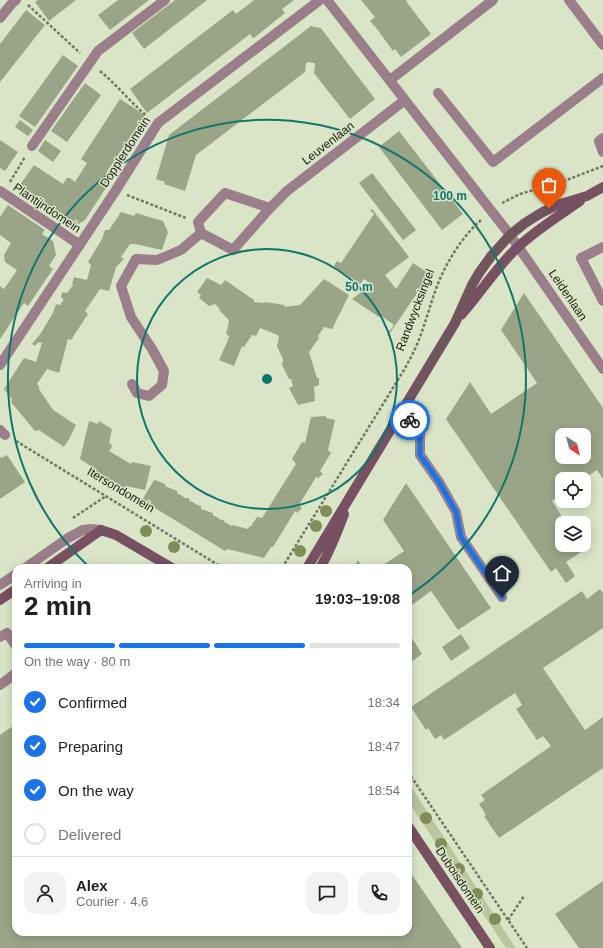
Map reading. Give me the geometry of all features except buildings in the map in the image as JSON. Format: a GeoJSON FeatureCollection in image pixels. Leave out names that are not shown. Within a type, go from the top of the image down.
{"type":"FeatureCollection","features":[{"type":"Feature","properties":{"kind":"street"},"geometry":{"type":"LineString","coordinates":[[0,18],[16,0]]}},
{"type":"Feature","properties":{"kind":"street"},"geometry":{"type":"LineString","coordinates":[[32,146],[98,51],[164,0]]}},
{"type":"Feature","properties":{"kind":"street","name":"Dopplerdomein"},"geometry":{"type":"LineString","coordinates":[[0,365],[116,190],[158,123],[320,0]]}},
{"type":"Feature","properties":{"kind":"street"},"geometry":{"type":"LineString","coordinates":[[326,0],[510,235]]}},
{"type":"Feature","properties":{"kind":"street"},"geometry":{"type":"LineString","coordinates":[[390,80],[493,0]]}},
{"type":"Feature","properties":{"kind":"street"},"geometry":{"type":"LineString","coordinates":[[569,0],[603,45]]}},
{"type":"Feature","properties":{"kind":"street"},"geometry":{"type":"LineString","coordinates":[[438,93],[493,162],[603,78]]}},
{"type":"Feature","properties":{"kind":"street","name":"Leuvenlaan"},"geometry":{"type":"LineString","coordinates":[[201,233],[233,250],[287,191],[405,100]]}},
{"type":"Feature","properties":{"kind":"street"},"geometry":{"type":"LineString","coordinates":[[603,138],[599,141],[603,152]]}},
{"type":"Feature","properties":{"kind":"street"},"geometry":{"type":"LineString","coordinates":[[455,323],[473,302],[495,272],[518,247],[528,238],[587,196],[603,187]]}},
{"type":"Feature","properties":{"kind":"street","name":"Plantijndomein"},"geometry":{"type":"LineString","coordinates":[[2,192],[80,245]]}},
{"type":"Feature","properties":{"kind":"street"},"geometry":{"type":"LineString","coordinates":[[132,384],[137,393],[149,396],[162,385],[164,371],[152,349],[131,317],[120,286],[136,259],[157,260],[181,250],[201,233],[198,222],[224,192],[270,208]]}},
{"type":"Feature","properties":{"kind":"street"},"geometry":{"type":"LineString","coordinates":[[309,564],[332,524],[349,499],[455,323],[472,285],[492,255],[510,235],[541,213],[557,205],[587,196]]}},
{"type":"Feature","properties":{"kind":"street","name":"Leidenlaan"},"geometry":{"type":"LineString","coordinates":[[510,235],[603,369]]}},
{"type":"Feature","properties":{"kind":"street"},"geometry":{"type":"LineString","coordinates":[[603,247],[581,258],[603,300]]}},
{"type":"Feature","properties":{"kind":"street"},"geometry":{"type":"LineString","coordinates":[[400,414],[420,426],[420,455],[439,482],[456,512],[461,537],[502,597]]}},
{"type":"Feature","properties":{"kind":"street"},"geometry":{"type":"LineString","coordinates":[[322,564],[335,539],[349,499]]}},
{"type":"Feature","properties":{"kind":"street"},"geometry":{"type":"LineString","coordinates":[[31,564],[68,538],[84,530],[91,529],[101,530],[116,535],[165,564]]}},
{"type":"Feature","properties":{"kind":"street"},"geometry":{"type":"LineString","coordinates":[[53,564],[101,530]]}},
{"type":"Feature","properties":{"kind":"street"},"geometry":{"type":"LineString","coordinates":[[0,585],[12,577]]}},
{"type":"Feature","properties":{"kind":"street"},"geometry":{"type":"LineString","coordinates":[[0,600],[12,592]]}},
{"type":"Feature","properties":{"kind":"street"},"geometry":{"type":"LineString","coordinates":[[0,637],[6,633],[12,641]]}},
{"type":"Feature","properties":{"kind":"street"},"geometry":{"type":"LineString","coordinates":[[0,684],[12,676]]}},
{"type":"Feature","properties":{"kind":"street","name":"Duboisdomein"},"geometry":{"type":"LineString","coordinates":[[412,832],[490,948]]}},
{"type":"Feature","properties":{"kind":"path"},"geometry":{"type":"LineString","coordinates":[[2,192],[32,146]]}},
{"type":"Feature","properties":{"kind":"path","name":"Randwycksingel"},"geometry":{"type":"LineString","coordinates":[[284,564],[411,358],[444,270],[452,256],[474,226],[491,211],[520,194],[564,181],[603,166]]}},
{"type":"Feature","properties":{"kind":"path"},"geometry":{"type":"LineString","coordinates":[[116,190],[198,222]]}},
{"type":"Feature","properties":{"kind":"path","name":"Itersondomein"},"geometry":{"type":"LineString","coordinates":[[2,432],[216,564]]}},
{"type":"Feature","properties":{"kind":"path"},"geometry":{"type":"LineString","coordinates":[[412,778],[527,948]]}},
{"type":"Feature","properties":{"kind":"path"},"geometry":{"type":"LineString","coordinates":[[508,920],[524,896]]}},
{"type":"Feature","properties":{"kind":"green space"},"geometry":{"type":"Polygon","coordinates":[[[412,788],[516,948],[506,948],[412,807],[412,788]]]}},
{"type":"Feature","properties":{"kind":"way so far"},"geometry":{"type":"LineString","coordinates":[[410,420],[400,414],[455,323],[472,285],[485,265],[500,245],[510,235],[532,218],[549,209]]}},
{"type":"Feature","properties":{"kind":"route"},"geometry":{"type":"LineString","coordinates":[[410,420],[420,426],[420,455],[439,482],[456,512],[461,537],[502,597]]}}]}
